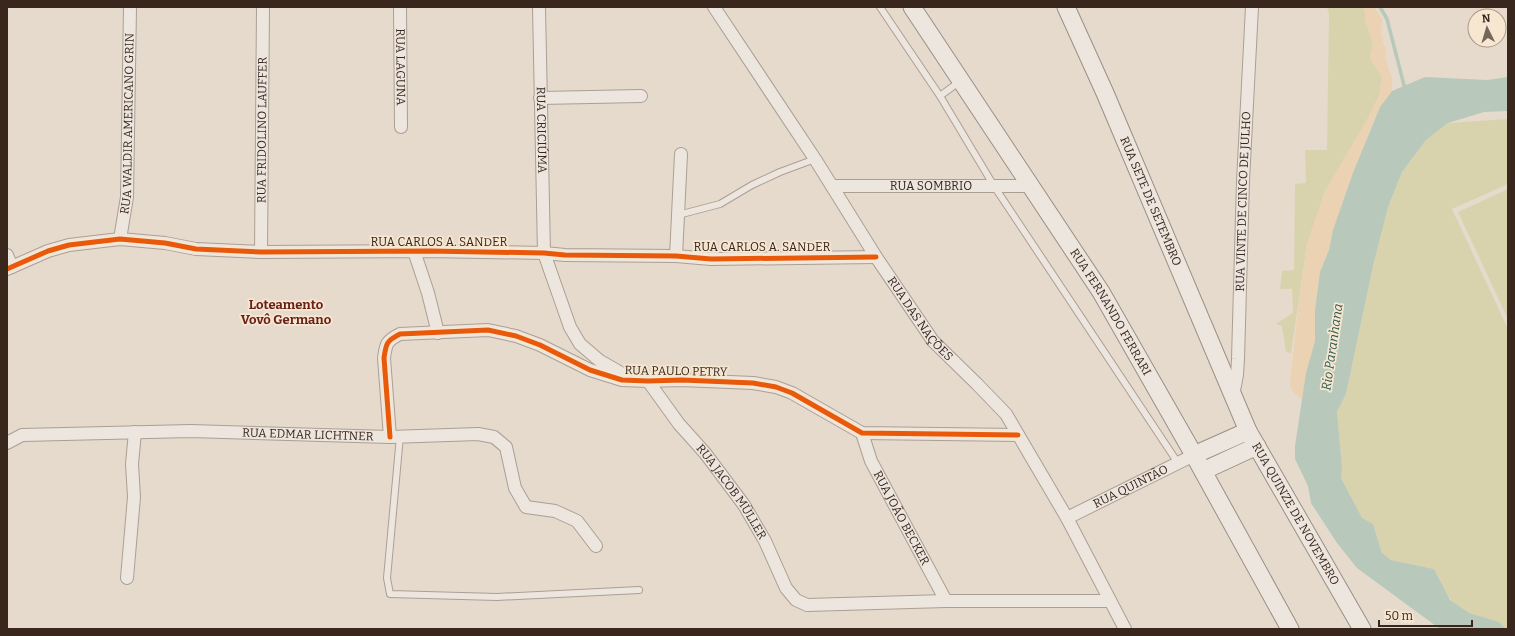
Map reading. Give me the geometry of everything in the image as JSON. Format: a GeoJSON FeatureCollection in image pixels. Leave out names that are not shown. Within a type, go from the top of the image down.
{"type":"FeatureCollection","features":[{"type":"Feature","properties":{"kind":"main road","name":"RUA FERNANDO FERRARI"},"geometry":{"type":"LineString","coordinates":[[912,7],[1101,292],[1201,452],[1290,629]]}},
{"type":"Feature","properties":{"kind":"main road","name":"RUA SETE DE SETEMBRO"},"geometry":{"type":"LineString","coordinates":[[1066,7],[1105,93],[1233,396]]}},
{"type":"Feature","properties":{"kind":"main road","name":"RUA QUINZE DE NOVEMBRO"},"geometry":{"type":"LineString","coordinates":[[1233,396],[1248,431],[1362,629]]}},
{"type":"Feature","properties":{"kind":"main road"},"geometry":{"type":"LineString","coordinates":[[1201,452],[1248,431]]}},
{"type":"Feature","properties":{"kind":"main road"},"geometry":{"type":"LineString","coordinates":[[1210,468],[1257,446]]}},
{"type":"Feature","properties":{"kind":"street","name":"RUA WALDIR AMERICANO GRIN"},"geometry":{"type":"LineString","coordinates":[[120,239],[127,197],[130,7]]}},
{"type":"Feature","properties":{"kind":"street","name":"RUA FRIDOLINO LAUFFER"},"geometry":{"type":"LineString","coordinates":[[262,252],[263,7]]}},
{"type":"Feature","properties":{"kind":"street","name":"RUA LAGUNA"},"geometry":{"type":"LineString","coordinates":[[400,7],[401,127]]}},
{"type":"Feature","properties":{"kind":"street","name":"RUA CRICIÚMA"},"geometry":{"type":"LineString","coordinates":[[539,7],[544,253],[570,327],[580,344],[600,361],[642,381]]}},
{"type":"Feature","properties":{"kind":"street","name":"RUA DAS NAÇÕES"},"geometry":{"type":"LineString","coordinates":[[714,7],[743,52],[764,79],[876,257],[933,341],[1006,414],[1067,518],[1125,629]]}},
{"type":"Feature","properties":{"kind":"street","name":"RUA VINTE DE CINCO DE JULHO"},"geometry":{"type":"LineString","coordinates":[[1233,396],[1238,359],[1243,188],[1252,7]]}},
{"type":"Feature","properties":{"kind":"street"},"geometry":{"type":"LineString","coordinates":[[540,98],[641,96]]}},
{"type":"Feature","properties":{"kind":"street"},"geometry":{"type":"LineString","coordinates":[[676,256],[681,154]]}},
{"type":"Feature","properties":{"kind":"street","name":"RUA SOMBRIO"},"geometry":{"type":"LineString","coordinates":[[832,186],[1030,186]]}},
{"type":"Feature","properties":{"kind":"street","name":"RUA CARLOS A. SANDER"},"geometry":{"type":"LineString","coordinates":[[10,268],[48,251],[68,245],[120,239],[165,243],[196,249],[262,252],[414,251],[711,258],[876,257]]}},
{"type":"Feature","properties":{"kind":"street"},"geometry":{"type":"LineString","coordinates":[[414,251],[428,293],[438,333]]}},
{"type":"Feature","properties":{"kind":"street"},"geometry":{"type":"LineString","coordinates":[[7,255],[10,268]]}},
{"type":"Feature","properties":{"kind":"street","name":"RUA PAULO PETRY"},"geometry":{"type":"LineString","coordinates":[[395,437],[384,358],[386,346],[391,339],[400,334],[488,330],[516,336],[540,344],[590,370],[622,380],[753,382],[776,387],[792,393],[862,433]]}},
{"type":"Feature","properties":{"kind":"street","name":"RUA JACOB MÜLLER"},"geometry":{"type":"LineString","coordinates":[[642,381],[705,453],[744,505],[765,541],[786,588],[796,600],[807,606],[946,601]]}},
{"type":"Feature","properties":{"kind":"street","name":"RUA EDMAR LICHTNER"},"geometry":{"type":"LineString","coordinates":[[7,443],[22,435],[135,432],[191,431],[395,437],[478,434],[494,437],[506,447],[515,488],[526,507],[555,511],[576,521],[596,546]]}},
{"type":"Feature","properties":{"kind":"street"},"geometry":{"type":"LineString","coordinates":[[127,578],[134,497],[132,464],[135,432]]}},
{"type":"Feature","properties":{"kind":"street"},"geometry":{"type":"LineString","coordinates":[[862,433],[1018,435]]}},
{"type":"Feature","properties":{"kind":"street","name":"RUA JOÃO BECKER"},"geometry":{"type":"LineString","coordinates":[[862,433],[871,461],[946,601]]}},
{"type":"Feature","properties":{"kind":"street","name":"RUA QUINTÃO"},"geometry":{"type":"LineString","coordinates":[[1067,518],[1201,452]]}},
{"type":"Feature","properties":{"kind":"street"},"geometry":{"type":"LineString","coordinates":[[946,601],[1110,601]]}},
{"type":"Feature","properties":{"kind":"lane"},"geometry":{"type":"LineString","coordinates":[[880,7],[940,96],[994,186],[1178,463]]}},
{"type":"Feature","properties":{"kind":"lane"},"geometry":{"type":"LineString","coordinates":[[940,96],[961,81]]}},
{"type":"Feature","properties":{"kind":"lane"},"geometry":{"type":"LineString","coordinates":[[678,215],[720,204],[752,185],[815,160]]}},
{"type":"Feature","properties":{"kind":"lane"},"geometry":{"type":"LineString","coordinates":[[395,437],[387,578],[390,594],[497,597],[639,590]]}},
{"type":"Feature","properties":{"kind":"shaded area"},"geometry":{"type":"Polygon","coordinates":[[[1327,7],[1364,7],[1366,22],[1373,44],[1370,59],[1382,77],[1379,96],[1367,120],[1325,191],[1307,244],[1291,353],[1286,352],[1282,326],[1276,324],[1293,313],[1292,289],[1280,289],[1282,271],[1294,270],[1295,184],[1306,183],[1305,150],[1327,150],[1329,14],[1327,7]]]}},
{"type":"Feature","properties":{"kind":"shaded area"},"geometry":{"type":"Polygon","coordinates":[[[1508,119],[1508,184],[1452,209],[1508,329],[1508,629],[1506,629],[1497,622],[1474,616],[1456,606],[1447,595],[1434,569],[1391,560],[1382,553],[1373,524],[1362,519],[1341,478],[1342,467],[1337,412],[1346,394],[1373,266],[1388,207],[1402,172],[1426,140],[1448,123],[1508,119]]]}},
{"type":"Feature","properties":{"kind":"shaded area"},"geometry":{"type":"Polygon","coordinates":[[[1508,189],[1508,319],[1458,212],[1508,189]]]}},
{"type":"Feature","properties":{"kind":"sand"},"geometry":{"type":"Polygon","coordinates":[[[1364,7],[1374,7],[1382,19],[1381,34],[1386,52],[1385,57],[1392,79],[1392,91],[1380,107],[1369,133],[1333,230],[1329,250],[1320,272],[1315,310],[1315,341],[1306,373],[1302,400],[1292,391],[1290,384],[1307,244],[1325,191],[1367,120],[1379,96],[1382,77],[1370,59],[1373,44],[1366,22],[1364,7]]]}},
{"type":"Feature","properties":{"kind":"water","name":"Rio Paranhana"},"geometry":{"type":"Polygon","coordinates":[[[1425,77],[1487,80],[1508,77],[1508,111],[1484,112],[1448,123],[1426,140],[1402,172],[1388,207],[1373,266],[1346,394],[1337,412],[1342,467],[1341,478],[1362,518],[1373,524],[1382,553],[1391,560],[1434,569],[1450,600],[1469,613],[1499,622],[1506,629],[1440,629],[1357,568],[1337,543],[1311,503],[1308,486],[1295,459],[1295,446],[1306,373],[1315,341],[1315,310],[1320,272],[1329,250],[1333,230],[1353,173],[1380,107],[1392,91],[1425,77]]]}},
{"type":"Feature","properties":{"kind":"waterway"},"geometry":{"type":"LineString","coordinates":[[1380,7],[1387,19],[1405,89]]}},
{"type":"Feature","properties":{"kind":"cycle path"},"geometry":{"type":"LineString","coordinates":[[7,269],[48,251],[69,245],[120,239],[165,243],[196,249],[261,252],[429,251],[544,253],[565,255],[676,256],[711,259],[876,257]]}},
{"type":"Feature","properties":{"kind":"cycle path"},"geometry":{"type":"LineString","coordinates":[[390,437],[384,358],[386,346],[389,341],[400,334],[488,330],[516,336],[540,345],[590,370],[622,380],[682,380],[753,383],[776,387],[792,393],[862,433],[1018,435]]}},
{"type":"Feature","properties":{"kind":"district","name":"Loteamento Vovô Germano"},"geometry":{"type":"Point","coordinates":[286,312]}}]}
